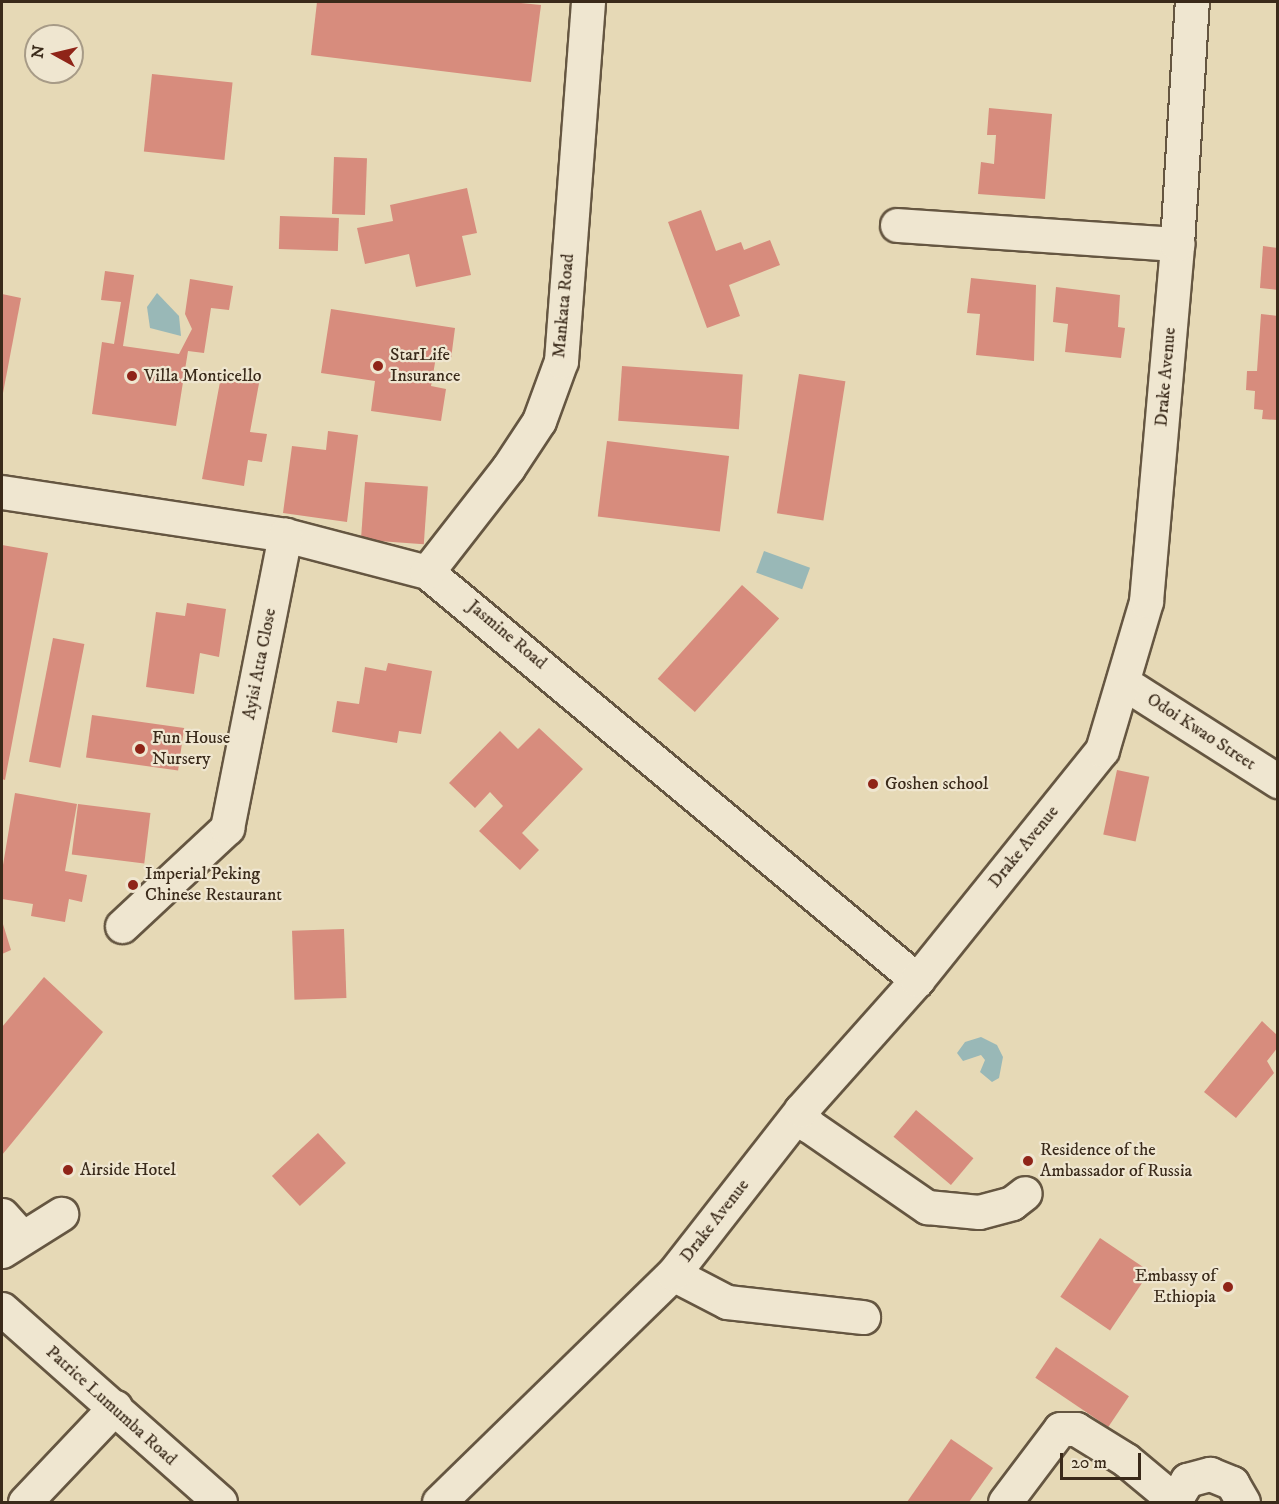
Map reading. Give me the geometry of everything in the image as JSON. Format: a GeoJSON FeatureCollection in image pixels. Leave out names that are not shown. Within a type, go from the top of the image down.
{"type":"FeatureCollection","features":[{"type":"Feature","properties":{"kind":"street","name":"Mankata Road"},"geometry":{"type":"LineString","coordinates":[[427,572],[508,468],[538,421],[561,361],[588,2]]}},
{"type":"Feature","properties":{"kind":"street","name":"Drake Avenue"},"geometry":{"type":"LineString","coordinates":[[439,1503],[673,1274],[801,1110],[917,980],[1102,750],[1124,683],[1146,601],[1177,244],[1192,2]]}},
{"type":"Feature","properties":{"kind":"street"},"geometry":{"type":"LineString","coordinates":[[897,225],[1177,244]]}},
{"type":"Feature","properties":{"kind":"street","name":"Jasmine Road"},"geometry":{"type":"LineString","coordinates":[[2,492],[285,535],[427,572],[917,980]]}},
{"type":"Feature","properties":{"kind":"street","name":"Ayisi Atta Close"},"geometry":{"type":"LineString","coordinates":[[122,927],[227,828],[285,535]]}},
{"type":"Feature","properties":{"kind":"street","name":"Odoi Kwao Street"},"geometry":{"type":"LineString","coordinates":[[1124,683],[1278,782]]}},
{"type":"Feature","properties":{"kind":"street"},"geometry":{"type":"LineString","coordinates":[[801,1110],[808,1125],[927,1207],[979,1212],[1012,1203],[1025,1193]]}},
{"type":"Feature","properties":{"kind":"street"},"geometry":{"type":"LineString","coordinates":[[8,1234],[60,1214]]}},
{"type":"Feature","properties":{"kind":"street"},"geometry":{"type":"LineString","coordinates":[[673,1274],[727,1302],[863,1317]]}},
{"type":"Feature","properties":{"kind":"street","name":"Patrice Lumumba Road"},"geometry":{"type":"LineString","coordinates":[[2,1309],[115,1407],[220,1503]]}},
{"type":"Feature","properties":{"kind":"street"},"geometry":{"type":"LineString","coordinates":[[25,1503],[115,1407]]}},
{"type":"Feature","properties":{"kind":"street"},"geometry":{"type":"LineString","coordinates":[[1005,1503],[1060,1429],[1076,1429],[1126,1460],[1174,1501],[1187,1480],[1210,1474],[1232,1483],[1243,1503]]}},
{"type":"Feature","properties":{"kind":"water"},"geometry":{"type":"Polygon","coordinates":[[[157,293],[179,316],[181,336],[150,328],[147,307],[157,293]]]}},
{"type":"Feature","properties":{"kind":"water"},"geometry":{"type":"Polygon","coordinates":[[[764,551],[810,568],[802,589],[756,573],[764,551]]]}},
{"type":"Feature","properties":{"kind":"water"},"geometry":{"type":"Polygon","coordinates":[[[981,1037],[997,1045],[1003,1057],[999,1078],[992,1082],[980,1072],[985,1060],[981,1055],[963,1061],[957,1053],[965,1042],[981,1037]]]}},
{"type":"Feature","properties":{"kind":"building"},"geometry":{"type":"Polygon","coordinates":[[[317,2],[511,2],[541,5],[531,82],[311,55],[317,2]]]}},
{"type":"Feature","properties":{"kind":"building"},"geometry":{"type":"Polygon","coordinates":[[[152,74],[233,82],[224,160],[144,152],[152,74]]]}},
{"type":"Feature","properties":{"kind":"building"},"geometry":{"type":"Polygon","coordinates":[[[989,108],[1052,114],[1045,199],[978,194],[981,162],[994,164],[996,135],[987,135],[989,108]]]}},
{"type":"Feature","properties":{"kind":"building"},"geometry":{"type":"Polygon","coordinates":[[[334,157],[367,158],[365,215],[332,214],[334,157]]]}},
{"type":"Feature","properties":{"kind":"building"},"geometry":{"type":"Polygon","coordinates":[[[467,188],[477,233],[462,236],[471,275],[416,287],[409,254],[365,264],[357,228],[393,221],[390,205],[467,188]]]}},
{"type":"Feature","properties":{"kind":"building"},"geometry":{"type":"Polygon","coordinates":[[[701,210],[716,251],[741,242],[744,250],[770,240],[780,265],[729,285],[740,316],[707,328],[668,222],[701,210]]]}},
{"type":"Feature","properties":{"kind":"building"},"geometry":{"type":"Polygon","coordinates":[[[280,216],[339,218],[338,251],[279,249],[280,216]]]}},
{"type":"Feature","properties":{"kind":"building"},"geometry":{"type":"Polygon","coordinates":[[[1263,246],[1278,248],[1278,290],[1260,288],[1263,246]]]}},
{"type":"Feature","properties":{"kind":"building"},"geometry":{"type":"Polygon","coordinates":[[[105,271],[134,275],[123,346],[179,354],[192,329],[185,314],[190,279],[233,286],[229,310],[211,308],[204,353],[188,351],[176,426],[92,414],[102,342],[114,344],[121,302],[101,300],[105,271]]]}},
{"type":"Feature","properties":{"kind":"building"},"geometry":{"type":"Polygon","coordinates":[[[971,278],[1036,285],[1034,361],[976,355],[980,314],[967,313],[971,278]]]}},
{"type":"Feature","properties":{"kind":"building"},"geometry":{"type":"Polygon","coordinates":[[[1056,287],[1120,295],[1118,327],[1125,328],[1121,358],[1065,352],[1068,324],[1053,322],[1056,287]]]}},
{"type":"Feature","properties":{"kind":"building"},"geometry":{"type":"Polygon","coordinates":[[[2,294],[21,298],[3,393],[2,393],[2,294]]]}},
{"type":"Feature","properties":{"kind":"building","name":"StarLife Insurance"},"geometry":{"type":"Polygon","coordinates":[[[331,309],[455,328],[451,359],[436,357],[431,386],[446,389],[441,421],[371,411],[375,381],[321,373],[331,309]]]}},
{"type":"Feature","properties":{"kind":"building"},"geometry":{"type":"Polygon","coordinates":[[[1261,314],[1278,316],[1278,420],[1262,419],[1263,410],[1254,409],[1255,391],[1246,390],[1247,371],[1257,371],[1261,314]]]}},
{"type":"Feature","properties":{"kind":"building"},"geometry":{"type":"Polygon","coordinates":[[[622,366],[743,374],[739,429],[618,421],[622,366]]]}},
{"type":"Feature","properties":{"kind":"building"},"geometry":{"type":"Polygon","coordinates":[[[222,371],[260,378],[250,432],[267,434],[262,462],[248,460],[244,486],[202,479],[222,371]]]}},
{"type":"Feature","properties":{"kind":"building"},"geometry":{"type":"Polygon","coordinates":[[[799,374],[845,381],[823,521],[777,513],[799,374]]]}},
{"type":"Feature","properties":{"kind":"building"},"geometry":{"type":"Polygon","coordinates":[[[328,431],[358,435],[347,522],[283,513],[292,446],[326,450],[328,431]]]}},
{"type":"Feature","properties":{"kind":"building"},"geometry":{"type":"Polygon","coordinates":[[[607,441],[729,456],[720,531],[598,516],[607,441]]]}},
{"type":"Feature","properties":{"kind":"building"},"geometry":{"type":"Polygon","coordinates":[[[365,482],[428,486],[424,544],[361,540],[365,482]]]}},
{"type":"Feature","properties":{"kind":"building"},"geometry":{"type":"Polygon","coordinates":[[[2,545],[48,553],[5,780],[2,779],[2,545]]]}},
{"type":"Feature","properties":{"kind":"building"},"geometry":{"type":"Polygon","coordinates":[[[742,585],[779,618],[695,712],[658,679],[742,585]]]}},
{"type":"Feature","properties":{"kind":"building"},"geometry":{"type":"Polygon","coordinates":[[[187,603],[226,609],[219,657],[200,653],[194,694],[146,687],[156,612],[185,616],[187,603]]]}},
{"type":"Feature","properties":{"kind":"building"},"geometry":{"type":"Polygon","coordinates":[[[53,638],[84,644],[60,768],[29,762],[53,638]]]}},
{"type":"Feature","properties":{"kind":"building"},"geometry":{"type":"Polygon","coordinates":[[[388,663],[432,671],[421,734],[399,731],[397,743],[332,732],[337,701],[359,704],[365,667],[386,671],[388,663]]]}},
{"type":"Feature","properties":{"kind":"building"},"geometry":{"type":"Polygon","coordinates":[[[92,715],[184,728],[178,771],[86,758],[92,715]]]}},
{"type":"Feature","properties":{"kind":"building"},"geometry":{"type":"Polygon","coordinates":[[[539,728],[583,769],[522,833],[539,850],[520,870],[479,831],[503,806],[490,792],[475,808],[449,783],[500,731],[518,749],[539,728]]]}},
{"type":"Feature","properties":{"kind":"building"},"geometry":{"type":"Polygon","coordinates":[[[1117,770],[1149,777],[1136,841],[1103,835],[1117,770]]]}},
{"type":"Feature","properties":{"kind":"building"},"geometry":{"type":"Polygon","coordinates":[[[15,793],[77,804],[65,871],[87,875],[82,902],[69,899],[65,922],[31,916],[33,904],[2,899],[2,871],[15,793]]]}},
{"type":"Feature","properties":{"kind":"building"},"geometry":{"type":"Polygon","coordinates":[[[78,804],[150,813],[144,864],[72,855],[78,804]]]}},
{"type":"Feature","properties":{"kind":"building"},"geometry":{"type":"Polygon","coordinates":[[[2,921],[11,950],[2,954],[2,921]]]}},
{"type":"Feature","properties":{"kind":"building"},"geometry":{"type":"Polygon","coordinates":[[[344,929],[346,998],[294,1000],[292,931],[344,929]]]}},
{"type":"Feature","properties":{"kind":"building"},"geometry":{"type":"Polygon","coordinates":[[[44,977],[103,1032],[2,1155],[2,1027],[44,977]]]}},
{"type":"Feature","properties":{"kind":"building"},"geometry":{"type":"Polygon","coordinates":[[[1262,1021],[1278,1036],[1278,1047],[1267,1061],[1274,1073],[1236,1118],[1204,1092],[1262,1021]]]}},
{"type":"Feature","properties":{"kind":"building"},"geometry":{"type":"Polygon","coordinates":[[[916,1110],[973,1158],[951,1185],[894,1137],[916,1110]]]}},
{"type":"Feature","properties":{"kind":"building"},"geometry":{"type":"Polygon","coordinates":[[[318,1133],[346,1163],[300,1206],[272,1176],[318,1133]]]}},
{"type":"Feature","properties":{"kind":"building"},"geometry":{"type":"Polygon","coordinates":[[[1100,1238],[1150,1272],[1110,1330],[1060,1297],[1100,1238]]]}},
{"type":"Feature","properties":{"kind":"building"},"geometry":{"type":"Polygon","coordinates":[[[1056,1347],[1129,1396],[1108,1427],[1035,1378],[1056,1347]]]}},
{"type":"Feature","properties":{"kind":"building"},"geometry":{"type":"Polygon","coordinates":[[[951,1439],[993,1468],[969,1502],[907,1502],[951,1439]]]}},
{"type":"Feature","properties":{"kind":"place","name":"StarLife Insurance"},"geometry":{"type":"Point","coordinates":[378,366]}},
{"type":"Feature","properties":{"kind":"place","name":"Villa Monticello"},"geometry":{"type":"Point","coordinates":[132,376]}},
{"type":"Feature","properties":{"kind":"place","name":"Fun House Nursery"},"geometry":{"type":"Point","coordinates":[140,749]}},
{"type":"Feature","properties":{"kind":"place","name":"Goshen school"},"geometry":{"type":"Point","coordinates":[873,784]}},
{"type":"Feature","properties":{"kind":"place","name":"Imperial Peking Chinese Restaurant"},"geometry":{"type":"Point","coordinates":[133,885]}},
{"type":"Feature","properties":{"kind":"place","name":"Residence of the Ambassador of Russia"},"geometry":{"type":"Point","coordinates":[1028,1161]}},
{"type":"Feature","properties":{"kind":"place","name":"Airside Hotel"},"geometry":{"type":"Point","coordinates":[68,1170]}},
{"type":"Feature","properties":{"kind":"place","name":"Embassy of Ethiopia"},"geometry":{"type":"Point","coordinates":[1228,1287]}}]}
